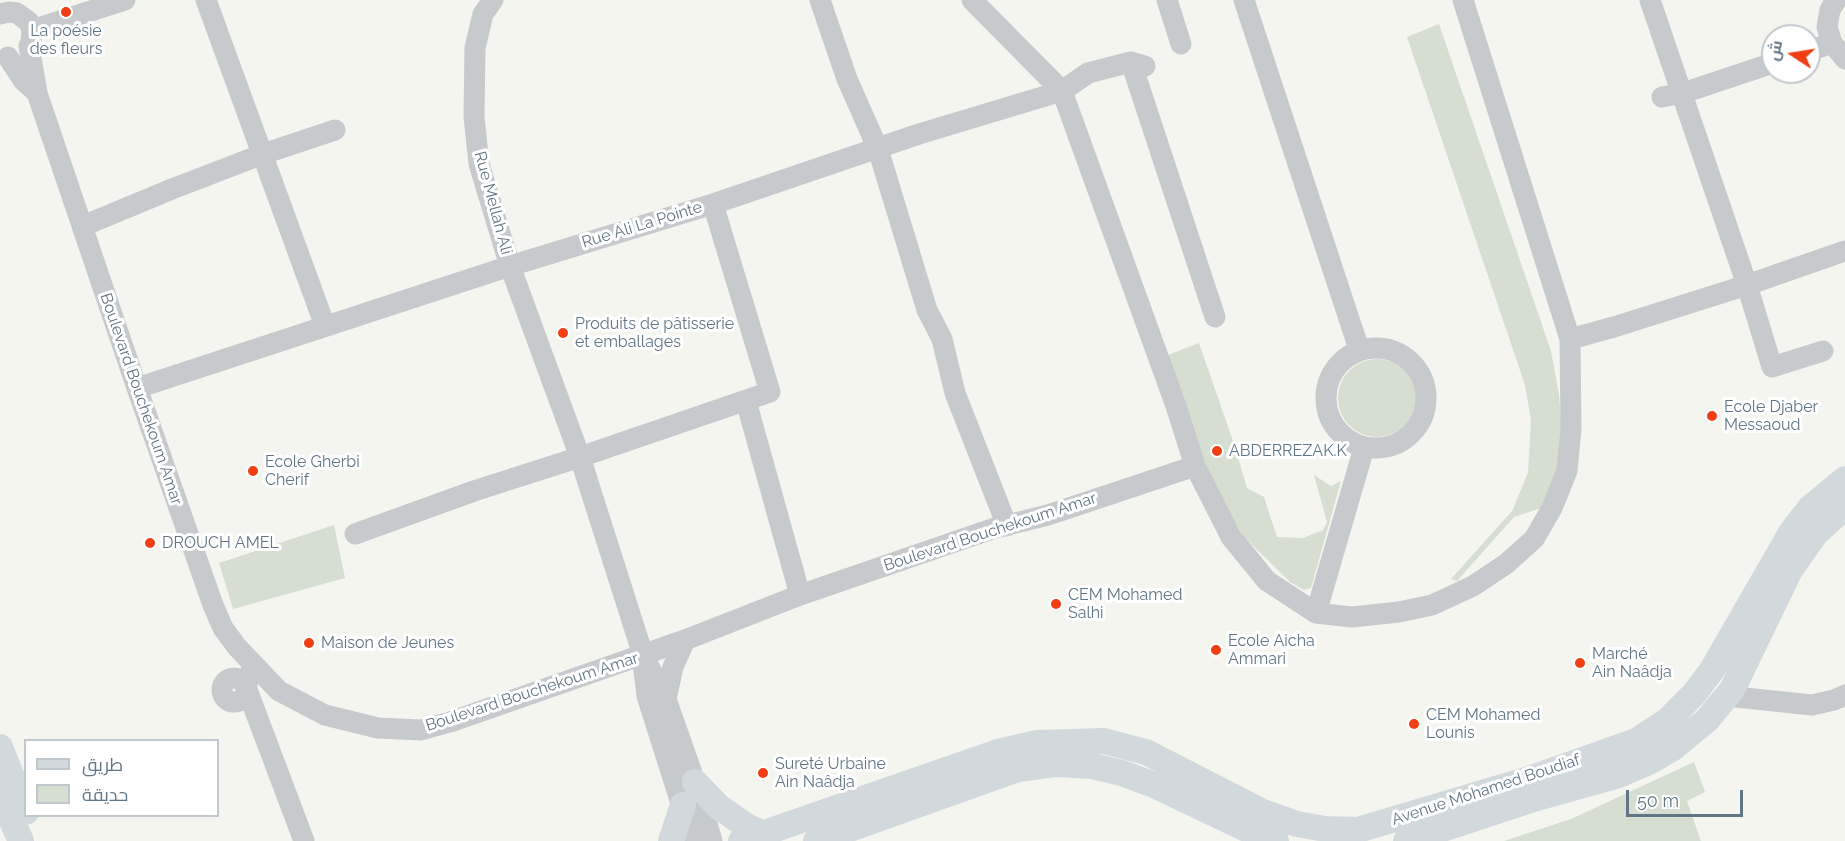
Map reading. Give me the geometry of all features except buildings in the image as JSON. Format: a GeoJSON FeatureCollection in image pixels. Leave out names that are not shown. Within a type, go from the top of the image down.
{"type":"FeatureCollection","features":[{"type":"Feature","properties":{"kind":"main road","name":"Avenue Mohamed Boudiaf"},"geometry":{"type":"LineString","coordinates":[[753,838],[998,752],[1037,743],[1104,741],[1146,752],[1263,812],[1297,824],[1325,829],[1358,830],[1526,780],[1636,741],[1668,720],[1694,694],[1712,670],[1792,531],[1810,508],[1845,479]]}},
{"type":"Feature","properties":{"kind":"main road","name":"Avenue Mohamed Boudiaf"},"geometry":{"type":"LineString","coordinates":[[1406,841],[1536,798],[1616,777],[1673,748],[1707,720],[1732,690],[1790,570],[1816,533],[1845,507]]}},
{"type":"Feature","properties":{"kind":"main road"},"geometry":{"type":"LineString","coordinates":[[0,747],[21,841]]}},
{"type":"Feature","properties":{"kind":"main road"},"geometry":{"type":"LineString","coordinates":[[816,841],[1018,769],[1056,764],[1092,766],[1122,772],[1276,841]]}},
{"type":"Feature","properties":{"kind":"main road"},"geometry":{"type":"LineString","coordinates":[[695,782],[719,807],[748,827],[753,838]]}},
{"type":"Feature","properties":{"kind":"main road"},"geometry":{"type":"LineString","coordinates":[[671,841],[683,805]]}},
{"type":"Feature","properties":{"kind":"main road"},"geometry":{"type":"LineString","coordinates":[[12,806],[40,841]]}},
{"type":"Feature","properties":{"kind":"street"},"geometry":{"type":"LineString","coordinates":[[24,23],[123,0]]}},
{"type":"Feature","properties":{"kind":"street"},"geometry":{"type":"LineString","coordinates":[[206,0],[325,326]]}},
{"type":"Feature","properties":{"kind":"street","name":"Rue Mellah Ali"},"geometry":{"type":"LineString","coordinates":[[493,0],[483,14],[474,48],[474,117],[479,164],[510,266],[580,457],[643,655]]}},
{"type":"Feature","properties":{"kind":"street"},"geometry":{"type":"LineString","coordinates":[[820,0],[847,79],[878,149],[927,310],[942,339],[955,393],[1007,526]]}},
{"type":"Feature","properties":{"kind":"street"},"geometry":{"type":"LineString","coordinates":[[972,0],[1062,91],[1176,406],[1195,466],[1231,537],[1267,581],[1316,613],[1352,617],[1399,612],[1432,605],[1473,586],[1506,564],[1534,539],[1552,507],[1567,471],[1571,429],[1570,339],[1463,0]]}},
{"type":"Feature","properties":{"kind":"street"},"geometry":{"type":"LineString","coordinates":[[988,0],[996,25]]}},
{"type":"Feature","properties":{"kind":"street"},"geometry":{"type":"LineString","coordinates":[[1167,0],[1181,44]]}},
{"type":"Feature","properties":{"kind":"street"},"geometry":{"type":"LineString","coordinates":[[1244,0],[1359,349]]}},
{"type":"Feature","properties":{"kind":"street"},"geometry":{"type":"LineString","coordinates":[[1650,0],[1747,285],[1772,367],[1823,351]]}},
{"type":"Feature","properties":{"kind":"street"},"geometry":{"type":"LineString","coordinates":[[1821,51],[1838,51],[1827,27],[1830,10],[1836,0]]}},
{"type":"Feature","properties":{"kind":"street"},"geometry":{"type":"LineString","coordinates":[[0,14],[11,12],[24,23],[37,93]]}},
{"type":"Feature","properties":{"kind":"street"},"geometry":{"type":"LineString","coordinates":[[4,56],[21,54],[24,23]]}},
{"type":"Feature","properties":{"kind":"street"},"geometry":{"type":"LineString","coordinates":[[4,56],[37,93]]}},
{"type":"Feature","properties":{"kind":"street","name":"Rue Ali La Pointe"},"geometry":{"type":"LineString","coordinates":[[137,388],[510,266],[713,204],[1062,91],[1088,73],[1138,64],[1215,317]]}},
{"type":"Feature","properties":{"kind":"street"},"geometry":{"type":"LineString","coordinates":[[1662,97],[1683,93],[1761,67]]}},
{"type":"Feature","properties":{"kind":"street","name":"Boulevard Bouchekoum Amar"},"geometry":{"type":"LineString","coordinates":[[37,93],[137,388],[223,628],[237,647],[279,691],[325,715],[378,728],[421,730],[450,722],[685,640],[800,595],[1195,466]]}},
{"type":"Feature","properties":{"kind":"street"},"geometry":{"type":"LineString","coordinates":[[83,226],[263,154],[335,130]]}},
{"type":"Feature","properties":{"kind":"street"},"geometry":{"type":"LineString","coordinates":[[355,534],[474,491],[770,392],[713,204]]}},
{"type":"Feature","properties":{"kind":"street"},"geometry":{"type":"LineString","coordinates":[[1570,339],[1747,285],[1845,250]]}},
{"type":"Feature","properties":{"kind":"street"},"geometry":{"type":"LineString","coordinates":[[1385,348],[1404,356],[1420,373],[1426,387],[1426,404],[1422,419],[1413,433],[1402,442],[1386,448],[1364,448],[1338,431],[1328,412],[1326,397],[1329,380],[1346,356],[1359,349],[1385,348]]}},
{"type":"Feature","properties":{"kind":"street"},"geometry":{"type":"LineString","coordinates":[[746,401],[800,595]]}},
{"type":"Feature","properties":{"kind":"street"},"geometry":{"type":"LineString","coordinates":[[1316,613],[1364,448]]}},
{"type":"Feature","properties":{"kind":"street"},"geometry":{"type":"LineString","coordinates":[[666,699],[673,667],[685,640]]}},
{"type":"Feature","properties":{"kind":"street"},"geometry":{"type":"LineString","coordinates":[[643,655],[666,699],[695,782],[712,841]]}},
{"type":"Feature","properties":{"kind":"street"},"geometry":{"type":"LineString","coordinates":[[643,655],[647,696],[693,841]]}},
{"type":"Feature","properties":{"kind":"street"},"geometry":{"type":"LineString","coordinates":[[253,665],[246,687],[304,841]]}},
{"type":"Feature","properties":{"kind":"street"},"geometry":{"type":"LineString","coordinates":[[1726,696],[1812,705],[1845,695]]}},
{"type":"Feature","properties":{"kind":"green space"},"geometry":{"type":"Polygon","coordinates":[[[1439,24],[1551,351],[1559,394],[1562,432],[1557,472],[1541,508],[1514,517],[1457,581],[1451,579],[1512,511],[1528,473],[1531,420],[1525,385],[1407,37],[1439,24]]]}},
{"type":"Feature","properties":{"kind":"green space"},"geometry":{"type":"Polygon","coordinates":[[[1199,343],[1247,488],[1264,497],[1277,537],[1303,538],[1323,530],[1327,522],[1314,475],[1331,486],[1341,481],[1311,588],[1304,590],[1290,582],[1244,537],[1223,504],[1200,452],[1168,355],[1199,343]]]}},
{"type":"Feature","properties":{"kind":"green space"},"geometry":{"type":"Polygon","coordinates":[[[1369,359],[1385,359],[1399,365],[1410,376],[1416,390],[1416,406],[1410,420],[1399,431],[1385,437],[1369,437],[1355,431],[1344,420],[1338,406],[1338,390],[1344,376],[1355,365],[1369,359]]]}},
{"type":"Feature","properties":{"kind":"green space"},"geometry":{"type":"Polygon","coordinates":[[[334,525],[345,578],[233,609],[219,563],[334,525]]]}},
{"type":"Feature","properties":{"kind":"green space"},"geometry":{"type":"Polygon","coordinates":[[[1694,762],[1705,792],[1687,801],[1701,841],[1504,841],[1571,819],[1694,762]]]}},
{"type":"Feature","properties":{"kind":"place","name":"La poésie des fleurs"},"geometry":{"type":"Point","coordinates":[66,12]}},
{"type":"Feature","properties":{"kind":"place","name":"Produits de pâtisserie et emballages"},"geometry":{"type":"Point","coordinates":[563,333]}},
{"type":"Feature","properties":{"kind":"place","name":"Ecole Djaber Messaoud"},"geometry":{"type":"Point","coordinates":[1712,416]}},
{"type":"Feature","properties":{"kind":"place","name":"ABDERREZAK.K"},"geometry":{"type":"Point","coordinates":[1217,451]}},
{"type":"Feature","properties":{"kind":"place","name":"Ecole Gherbi Cherif"},"geometry":{"type":"Point","coordinates":[253,471]}},
{"type":"Feature","properties":{"kind":"place","name":"DROUCH AMEL"},"geometry":{"type":"Point","coordinates":[150,543]}},
{"type":"Feature","properties":{"kind":"place","name":"CEM Mohamed Salhi"},"geometry":{"type":"Point","coordinates":[1056,604]}},
{"type":"Feature","properties":{"kind":"place","name":"Maison de Jeunes"},"geometry":{"type":"Point","coordinates":[309,643]}},
{"type":"Feature","properties":{"kind":"place","name":"Ecole Aicha Ammari"},"geometry":{"type":"Point","coordinates":[1216,650]}},
{"type":"Feature","properties":{"kind":"place","name":"Marché Ain Naâdja"},"geometry":{"type":"Point","coordinates":[1580,663]}},
{"type":"Feature","properties":{"kind":"place","name":"CEM Mohamed Lounis"},"geometry":{"type":"Point","coordinates":[1414,724]}},
{"type":"Feature","properties":{"kind":"place","name":"Sureté Urbaine Ain Naâdja"},"geometry":{"type":"Point","coordinates":[763,773]}}]}
